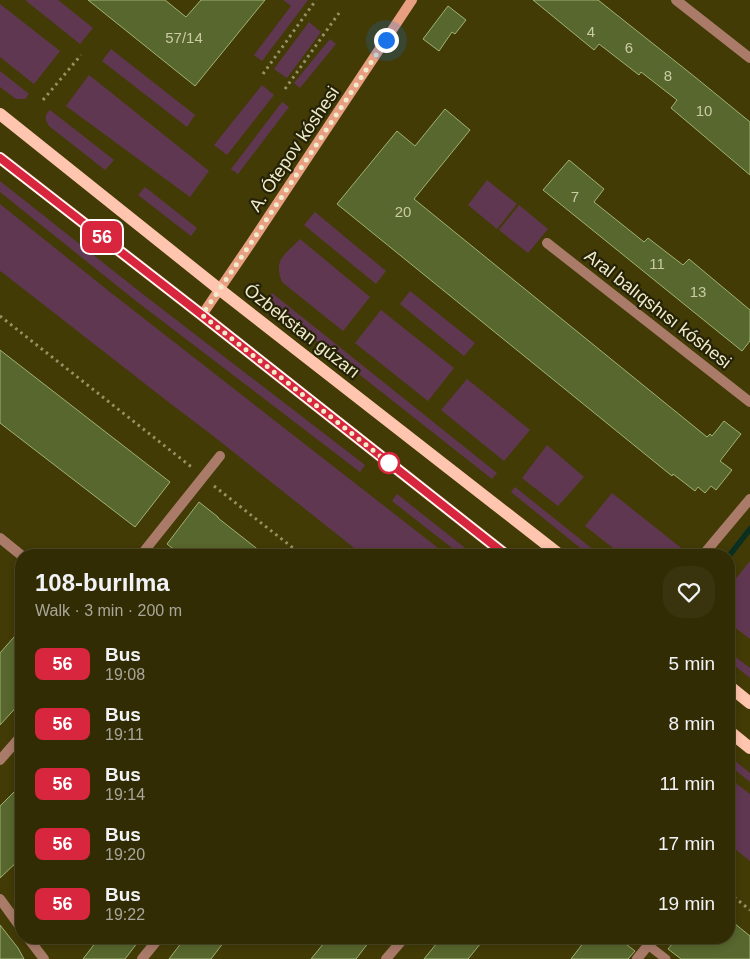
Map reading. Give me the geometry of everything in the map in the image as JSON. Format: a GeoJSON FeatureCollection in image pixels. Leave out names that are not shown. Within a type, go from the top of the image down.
{"type":"FeatureCollection","features":[{"type":"Feature","properties":{"kind":"main road","name":"A. Ótepov kóshesi"},"geometry":{"type":"LineString","coordinates":[[202,315],[412,0]]}},
{"type":"Feature","properties":{"kind":"main road","name":"Ózbekstan gúzarı"},"geometry":{"type":"LineString","coordinates":[[0,114],[219,289],[552,549]]}},
{"type":"Feature","properties":{"kind":"main road"},"geometry":{"type":"LineString","coordinates":[[0,158],[498,549]]}},
{"type":"Feature","properties":{"kind":"main road"},"geometry":{"type":"LineString","coordinates":[[735,691],[750,703]]}},
{"type":"Feature","properties":{"kind":"main road"},"geometry":{"type":"LineString","coordinates":[[735,736],[750,748]]}},
{"type":"Feature","properties":{"kind":"street"},"geometry":{"type":"LineString","coordinates":[[676,0],[750,58]]}},
{"type":"Feature","properties":{"kind":"street","name":"Aral balıqshısı kóshesi"},"geometry":{"type":"LineString","coordinates":[[547,243],[750,402]]}},
{"type":"Feature","properties":{"kind":"street"},"geometry":{"type":"LineString","coordinates":[[146,549],[220,456]]}},
{"type":"Feature","properties":{"kind":"street"},"geometry":{"type":"LineString","coordinates":[[708,549],[750,499]]}},
{"type":"Feature","properties":{"kind":"street"},"geometry":{"type":"LineString","coordinates":[[0,538],[15,550]]}},
{"type":"Feature","properties":{"kind":"street"},"geometry":{"type":"LineString","coordinates":[[0,760],[15,743]]}},
{"type":"Feature","properties":{"kind":"street"},"geometry":{"type":"LineString","coordinates":[[0,899],[15,920]]}},
{"type":"Feature","properties":{"kind":"street"},"geometry":{"type":"LineString","coordinates":[[33,944],[44,959]]}},
{"type":"Feature","properties":{"kind":"street"},"geometry":{"type":"LineString","coordinates":[[142,959],[154,944]]}},
{"type":"Feature","properties":{"kind":"street"},"geometry":{"type":"LineString","coordinates":[[386,959],[399,944]]}},
{"type":"Feature","properties":{"kind":"street"},"geometry":{"type":"LineString","coordinates":[[637,959],[649,944]]}},
{"type":"Feature","properties":{"kind":"lane"},"geometry":{"type":"LineString","coordinates":[[654,944],[666,959]]}},
{"type":"Feature","properties":{"kind":"path"},"geometry":{"type":"LineString","coordinates":[[263,74],[316,0]]}},
{"type":"Feature","properties":{"kind":"path"},"geometry":{"type":"LineString","coordinates":[[285,89],[339,14]]}},
{"type":"Feature","properties":{"kind":"path"},"geometry":{"type":"LineString","coordinates":[[43,100],[81,55]]}},
{"type":"Feature","properties":{"kind":"path"},"geometry":{"type":"LineString","coordinates":[[0,316],[294,549]]}},
{"type":"Feature","properties":{"kind":"path"},"geometry":{"type":"LineString","coordinates":[[735,898],[750,910]]}},
{"type":"Feature","properties":{"kind":"shaded area"},"geometry":{"type":"Polygon","coordinates":[[[25,0],[58,0],[93,28],[80,44],[25,0]]]}},
{"type":"Feature","properties":{"kind":"shaded area"},"geometry":{"type":"Polygon","coordinates":[[[283,0],[308,0],[262,61],[254,55],[291,6],[283,0]]]}},
{"type":"Feature","properties":{"kind":"shaded area"},"geometry":{"type":"Polygon","coordinates":[[[0,4],[60,51],[34,84],[0,57],[0,4]]]}},
{"type":"Feature","properties":{"kind":"shaded area"},"geometry":{"type":"Polygon","coordinates":[[[309,22],[321,32],[287,78],[274,69],[309,22]]]}},
{"type":"Feature","properties":{"kind":"shaded area"},"geometry":{"type":"Polygon","coordinates":[[[330,39],[336,44],[300,88],[294,83],[330,39]]]}},
{"type":"Feature","properties":{"kind":"shaded area"},"geometry":{"type":"Polygon","coordinates":[[[111,49],[195,115],[187,127],[102,61],[111,49]]]}},
{"type":"Feature","properties":{"kind":"shaded area"},"geometry":{"type":"Polygon","coordinates":[[[0,71],[29,94],[25,99],[16,99],[0,87],[0,71]]]}},
{"type":"Feature","properties":{"kind":"shaded area"},"geometry":{"type":"Polygon","coordinates":[[[89,75],[209,171],[190,197],[66,106],[89,75]]]}},
{"type":"Feature","properties":{"kind":"shaded area"},"geometry":{"type":"Polygon","coordinates":[[[262,85],[274,95],[227,155],[214,145],[262,85]]]}},
{"type":"Feature","properties":{"kind":"shaded area"},"geometry":{"type":"Polygon","coordinates":[[[282,102],[289,107],[238,174],[231,169],[282,102]]]}},
{"type":"Feature","properties":{"kind":"shaded area"},"geometry":{"type":"Polygon","coordinates":[[[50,110],[114,160],[105,170],[49,126],[46,118],[50,110]]]}},
{"type":"Feature","properties":{"kind":"shaded area"},"geometry":{"type":"Polygon","coordinates":[[[487,180],[517,204],[497,229],[468,205],[487,180]]]}},
{"type":"Feature","properties":{"kind":"shaded area"},"geometry":{"type":"Polygon","coordinates":[[[0,181],[144,295],[365,465],[360,472],[136,301],[0,192],[0,181]]]}},
{"type":"Feature","properties":{"kind":"shaded area"},"geometry":{"type":"Polygon","coordinates":[[[145,187],[197,228],[191,236],[138,195],[145,187]]]}},
{"type":"Feature","properties":{"kind":"shaded area"},"geometry":{"type":"Polygon","coordinates":[[[0,204],[439,549],[355,549],[0,271],[0,204]]]}},
{"type":"Feature","properties":{"kind":"shaded area"},"geometry":{"type":"Polygon","coordinates":[[[519,205],[548,229],[528,253],[499,230],[519,205]]]}},
{"type":"Feature","properties":{"kind":"shaded area"},"geometry":{"type":"Polygon","coordinates":[[[315,212],[386,271],[376,284],[304,225],[315,212]]]}},
{"type":"Feature","properties":{"kind":"shaded area"},"geometry":{"type":"Polygon","coordinates":[[[300,239],[370,297],[343,331],[282,282],[279,268],[282,258],[300,239]]]}},
{"type":"Feature","properties":{"kind":"shaded area"},"geometry":{"type":"Polygon","coordinates":[[[410,291],[475,343],[464,356],[400,304],[410,291]]]}},
{"type":"Feature","properties":{"kind":"shaded area"},"geometry":{"type":"Polygon","coordinates":[[[272,293],[497,473],[492,479],[266,301],[272,293]]]}},
{"type":"Feature","properties":{"kind":"shaded area"},"geometry":{"type":"Polygon","coordinates":[[[381,310],[454,368],[428,401],[355,343],[381,310]]]}},
{"type":"Feature","properties":{"kind":"shaded area"},"geometry":{"type":"Polygon","coordinates":[[[467,379],[530,430],[504,461],[441,410],[467,379]]]}},
{"type":"Feature","properties":{"kind":"shaded area"},"geometry":{"type":"Polygon","coordinates":[[[547,445],[584,477],[558,506],[522,478],[547,445]]]}},
{"type":"Feature","properties":{"kind":"shaded area"},"geometry":{"type":"Polygon","coordinates":[[[515,487],[592,549],[582,549],[511,492],[515,487]]]}},
{"type":"Feature","properties":{"kind":"shaded area"},"geometry":{"type":"Polygon","coordinates":[[[612,493],[682,549],[614,549],[585,526],[612,493]]]}},
{"type":"Feature","properties":{"kind":"shaded area"},"geometry":{"type":"Polygon","coordinates":[[[397,494],[466,549],[453,549],[392,501],[397,494]]]}},
{"type":"Feature","properties":{"kind":"shaded area"},"geometry":{"type":"Polygon","coordinates":[[[750,561],[750,639],[735,628],[735,580],[750,561]]]}},
{"type":"Feature","properties":{"kind":"shaded area"},"geometry":{"type":"Polygon","coordinates":[[[735,657],[750,668],[750,678],[735,666],[735,657]]]}},
{"type":"Feature","properties":{"kind":"shaded area"},"geometry":{"type":"Polygon","coordinates":[[[735,761],[750,773],[750,782],[735,770],[735,761]]]}},
{"type":"Feature","properties":{"kind":"shaded area"},"geometry":{"type":"Polygon","coordinates":[[[735,783],[750,794],[750,861],[735,849],[735,783]]]}},
{"type":"Feature","properties":{"kind":"building"},"geometry":{"type":"Polygon","coordinates":[[[88,0],[165,0],[186,17],[201,0],[265,0],[195,86],[88,0]]]}},
{"type":"Feature","properties":{"kind":"building"},"geometry":{"type":"Polygon","coordinates":[[[533,0],[598,0],[695,77],[750,122],[750,175],[671,108],[677,100],[641,72],[639,75],[599,44],[594,50],[533,0]]]}},
{"type":"Feature","properties":{"kind":"building"},"geometry":{"type":"Polygon","coordinates":[[[448,6],[466,20],[455,34],[452,32],[439,51],[423,39],[448,6]]]}},
{"type":"Feature","properties":{"kind":"building"},"geometry":{"type":"Polygon","coordinates":[[[445,109],[470,130],[414,199],[707,437],[710,434],[712,436],[724,421],[741,434],[720,461],[732,470],[716,490],[711,486],[705,493],[698,487],[695,491],[673,474],[672,476],[337,204],[397,131],[415,146],[445,109]]]}},
{"type":"Feature","properties":{"kind":"building"},"geometry":{"type":"Polygon","coordinates":[[[569,160],[604,189],[594,202],[644,242],[648,238],[683,265],[689,259],[750,310],[750,341],[742,351],[543,190],[569,160]]]}},
{"type":"Feature","properties":{"kind":"building"},"geometry":{"type":"Polygon","coordinates":[[[0,350],[170,482],[135,527],[0,423],[0,350]]]}},
{"type":"Feature","properties":{"kind":"building"},"geometry":{"type":"Polygon","coordinates":[[[199,502],[257,549],[173,549],[167,544],[199,502]]]}},
{"type":"Feature","properties":{"kind":"building"},"geometry":{"type":"Polygon","coordinates":[[[15,636],[15,709],[0,725],[0,653],[15,636]]]}},
{"type":"Feature","properties":{"kind":"building"},"geometry":{"type":"Polygon","coordinates":[[[15,791],[15,864],[0,878],[0,806],[15,791]]]}},
{"type":"Feature","properties":{"kind":"building"},"geometry":{"type":"Polygon","coordinates":[[[735,924],[750,936],[750,959],[681,959],[668,949],[672,944],[735,944],[735,924]]]}},
{"type":"Feature","properties":{"kind":"building"},"geometry":{"type":"Polygon","coordinates":[[[0,925],[18,948],[24,959],[0,959],[0,925]]]}},
{"type":"Feature","properties":{"kind":"building"},"geometry":{"type":"Polygon","coordinates":[[[94,944],[136,944],[125,959],[83,959],[94,944]]]}},
{"type":"Feature","properties":{"kind":"building"},"geometry":{"type":"Polygon","coordinates":[[[180,944],[222,944],[211,959],[169,959],[180,944]]]}},
{"type":"Feature","properties":{"kind":"building"},"geometry":{"type":"Polygon","coordinates":[[[323,944],[367,944],[356,959],[311,959],[323,944]]]}},
{"type":"Feature","properties":{"kind":"building"},"geometry":{"type":"Polygon","coordinates":[[[436,944],[480,944],[468,959],[424,959],[436,944]]]}},
{"type":"Feature","properties":{"kind":"building"},"geometry":{"type":"Polygon","coordinates":[[[582,944],[626,944],[635,951],[628,959],[571,959],[582,944]]]}},
{"type":"Feature","properties":{"kind":"waterway"},"geometry":{"type":"LineString","coordinates":[[734,549],[750,529]]}},
{"type":"Feature","properties":{"kind":"bus line","name":"56"},"geometry":{"type":"LineString","coordinates":[[0,158],[498,549]]}},
{"type":"Feature","properties":{"kind":"route"},"geometry":{"type":"LineString","coordinates":[[386,40],[202,315],[389,463]]}}]}
